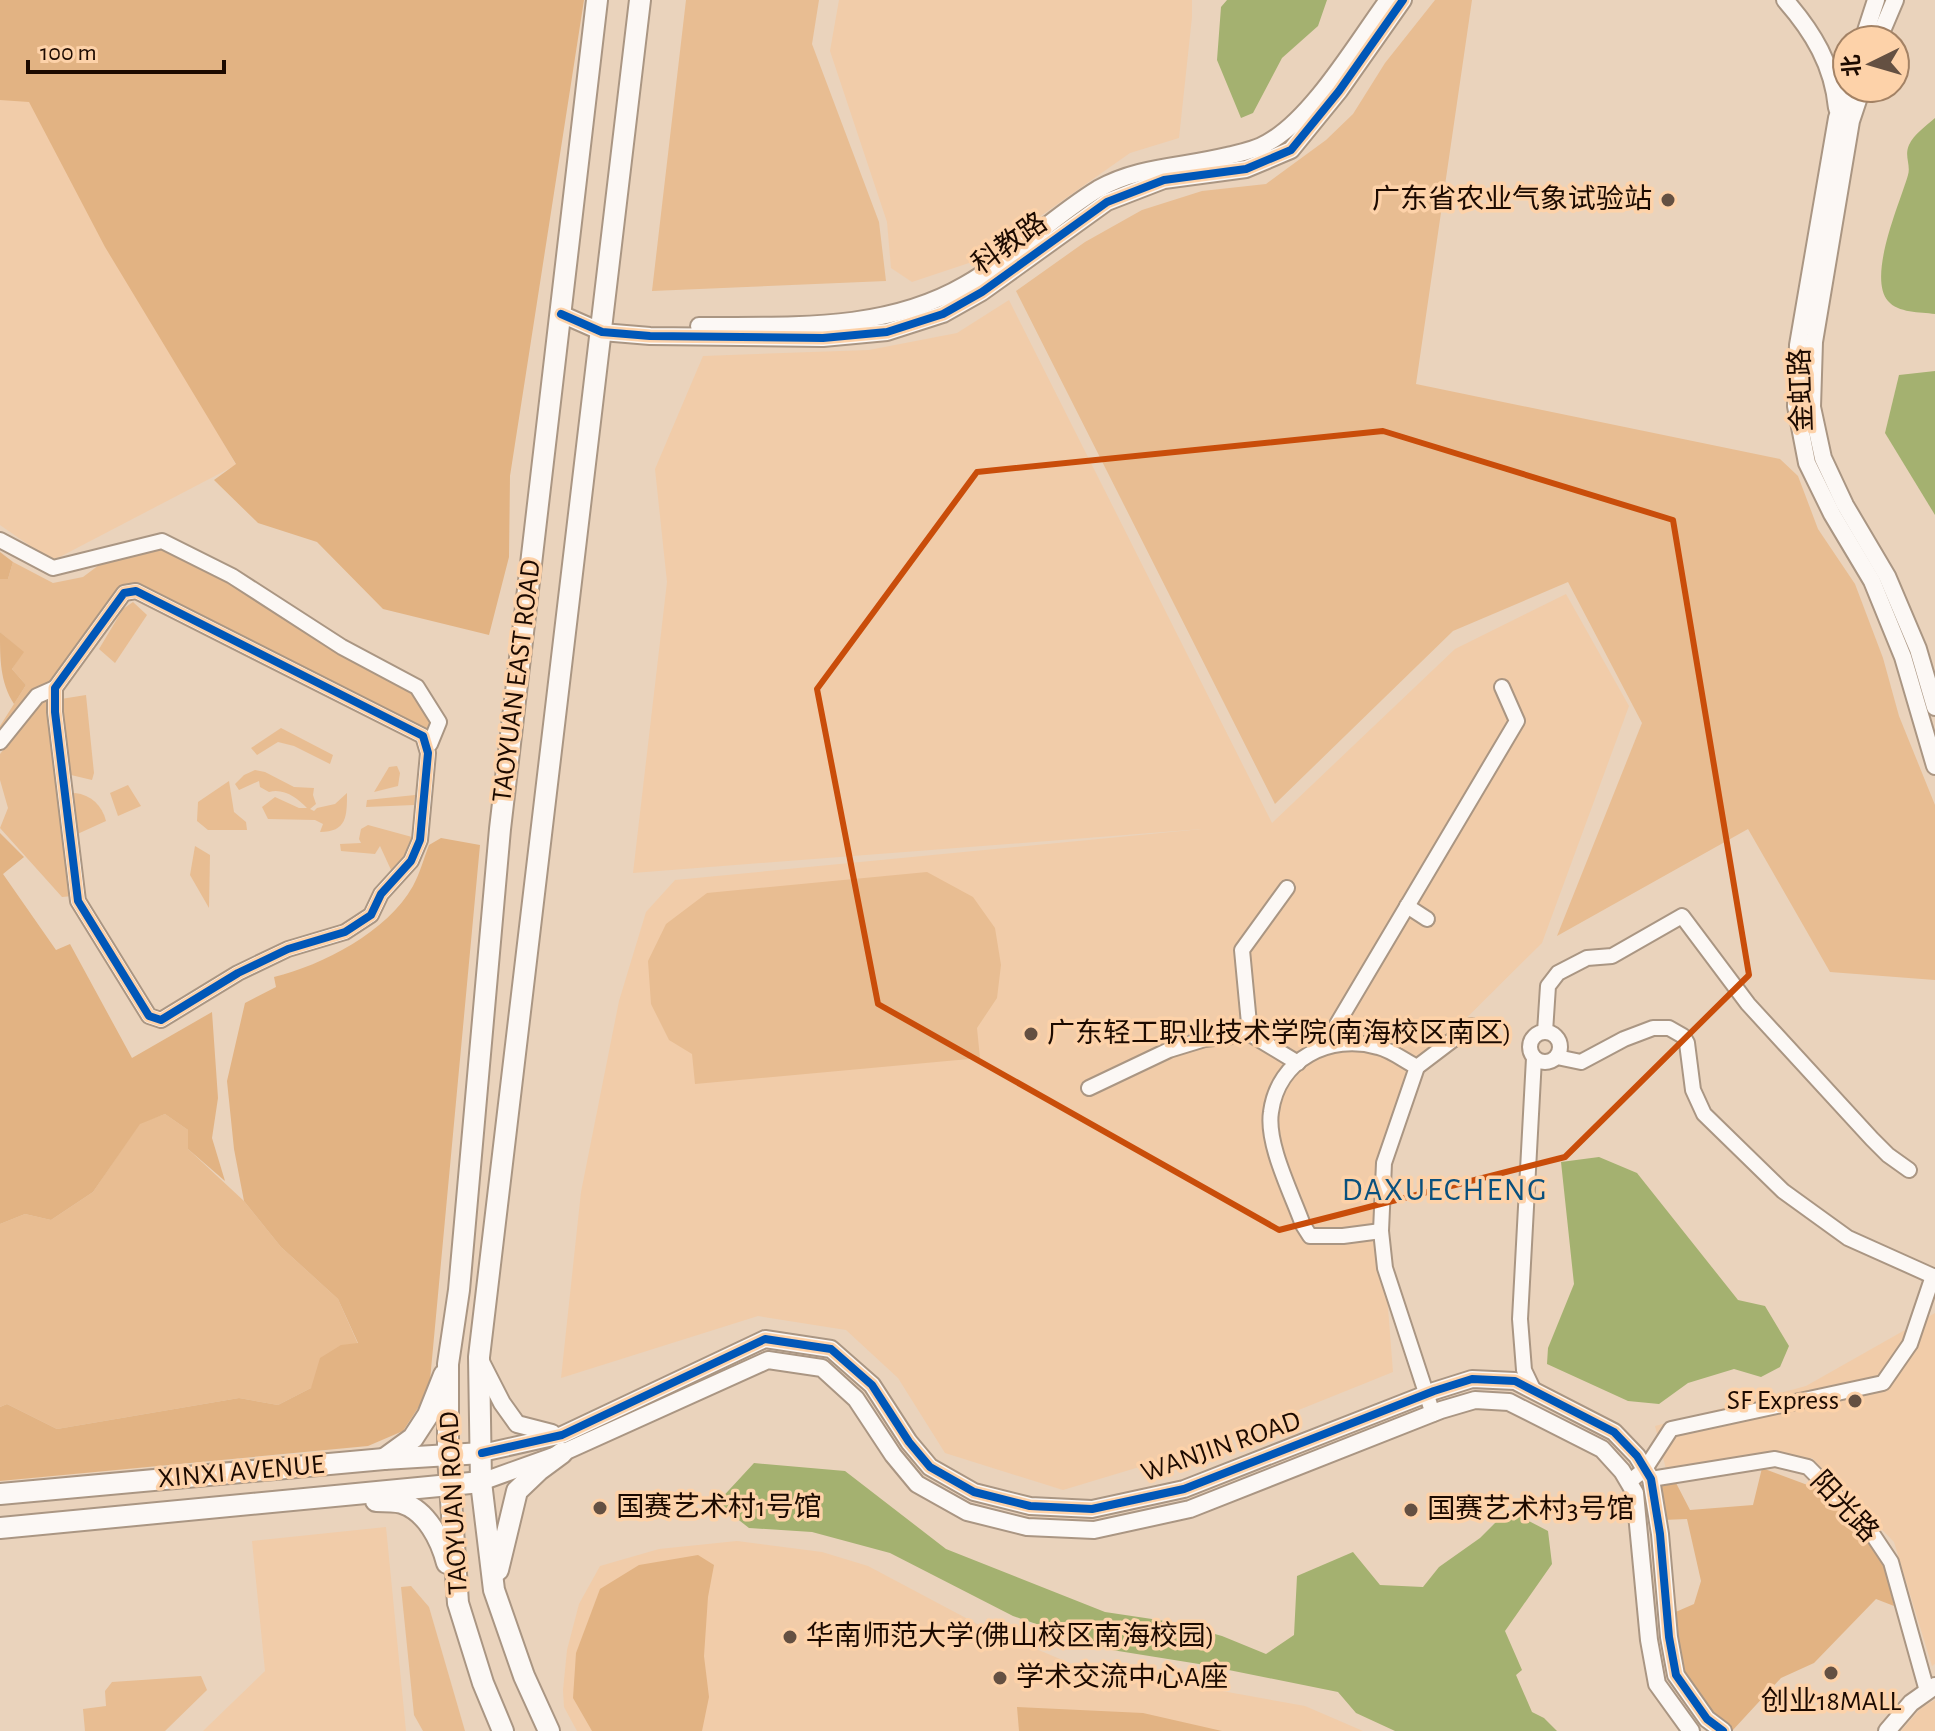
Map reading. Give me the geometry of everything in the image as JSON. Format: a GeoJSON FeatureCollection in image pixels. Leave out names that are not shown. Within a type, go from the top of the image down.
{"type":"FeatureCollection","features":[{"type":"Feature","properties":{"kind":"main road","name":"TAOYUAN EAST ROAD"},"geometry":{"type":"LineString","coordinates":[[448,1364],[459,1290],[500,829],[597,0]]}},
{"type":"Feature","properties":{"kind":"main road","name":"TAOYUAN EAST ROAD"},"geometry":{"type":"LineString","coordinates":[[479,1357],[640,0]]}},
{"type":"Feature","properties":{"kind":"main road","name":"TAOYUAN ROAD"},"geometry":{"type":"LineString","coordinates":[[479,1357],[481,1482],[494,1590],[524,1676],[549,1731]]}},
{"type":"Feature","properties":{"kind":"main road","name":"TAOYUAN ROAD"},"geometry":{"type":"LineString","coordinates":[[448,1364],[449,1484],[458,1603],[483,1683],[503,1731]]}},
{"type":"Feature","properties":{"kind":"main road"},"geometry":{"type":"LineString","coordinates":[[384,1459],[413,1438],[428,1415],[448,1364]]}},
{"type":"Feature","properties":{"kind":"main road"},"geometry":{"type":"LineString","coordinates":[[494,1590],[517,1491],[562,1444]]}},
{"type":"Feature","properties":{"kind":"main road","name":"XINXI AVENUE"},"geometry":{"type":"LineString","coordinates":[[0,1494],[482,1453]]}},
{"type":"Feature","properties":{"kind":"main road","name":"XINXI AVENUE"},"geometry":{"type":"LineString","coordinates":[[0,1528],[481,1482]]}},
{"type":"Feature","properties":{"kind":"main road"},"geometry":{"type":"LineString","coordinates":[[328,1496],[403,1503],[421,1516],[441,1541],[458,1603]]}},
{"type":"Feature","properties":{"kind":"street","name":"科教路"},"geometry":{"type":"LineString","coordinates":[[603,326],[821,325],[878,319],[930,304],[968,284],[1100,188],[1144,171],[1225,156],[1266,144],[1292,126],[1312,104],[1388,0]]}},
{"type":"Feature","properties":{"kind":"street","name":"科教路"},"geometry":{"type":"LineString","coordinates":[[561,314],[650,336],[823,338],[887,332],[943,314],[982,292],[1107,202],[1164,180],[1246,169],[1291,150],[1339,91],[1403,0]]}},
{"type":"Feature","properties":{"kind":"street"},"geometry":{"type":"LineString","coordinates":[[1785,0],[1823,50],[1835,90],[1837,118]]}},
{"type":"Feature","properties":{"kind":"street"},"geometry":{"type":"LineString","coordinates":[[1868,24],[1876,0]]}},
{"type":"Feature","properties":{"kind":"street"},"geometry":{"type":"LineString","coordinates":[[1885,24],[1895,0]]}},
{"type":"Feature","properties":{"kind":"street","name":"金虹路"},"geometry":{"type":"LineString","coordinates":[[1842,104],[1798,345],[1796,406],[1807,463],[1832,514],[1872,581],[1903,657],[1935,766]]}},
{"type":"Feature","properties":{"kind":"street","name":"金虹路"},"geometry":{"type":"LineString","coordinates":[[1857,104],[1851,121],[1814,342],[1812,407],[1823,458],[1845,505],[1887,576],[1918,649],[1935,707]]}},
{"type":"Feature","properties":{"kind":"street"},"geometry":{"type":"LineString","coordinates":[[0,540],[53,568],[162,541],[232,576],[342,647],[417,687],[439,722],[430,744]]}},
{"type":"Feature","properties":{"kind":"street"},"geometry":{"type":"LineString","coordinates":[[0,742],[37,696],[55,688],[124,593],[136,591],[423,736],[428,753],[423,820],[420,840],[411,861],[381,894],[371,915],[345,932],[288,949],[238,973],[161,1020],[149,1016],[78,901],[55,688]]}},
{"type":"Feature","properties":{"kind":"street"},"geometry":{"type":"LineString","coordinates":[[1332,1043],[1336,1026],[1517,721],[1502,687]]}},
{"type":"Feature","properties":{"kind":"street"},"geometry":{"type":"LineString","coordinates":[[1250,1034],[1242,950],[1287,888]]}},
{"type":"Feature","properties":{"kind":"street"},"geometry":{"type":"LineString","coordinates":[[1407,906],[1427,919]]}},
{"type":"Feature","properties":{"kind":"street"},"geometry":{"type":"LineString","coordinates":[[1545,1032],[1548,986],[1558,973],[1587,958],[1612,956],[1682,916],[1748,1004],[1872,1139],[1909,1170]]}},
{"type":"Feature","properties":{"kind":"street"},"geometry":{"type":"LineString","coordinates":[[1433,1414],[1385,1268],[1381,1231],[1384,1163],[1417,1067],[1471,1026]]}},
{"type":"Feature","properties":{"kind":"street"},"geometry":{"type":"LineString","coordinates":[[1534,1058],[1549,1062],[1557,1057],[1581,1062],[1624,1039],[1653,1028],[1669,1028],[1683,1036],[1687,1043],[1693,1090],[1704,1114],[1783,1191],[1848,1238],[1934,1276],[1910,1344],[1883,1383],[1671,1429],[1648,1474],[1629,1482]]}},
{"type":"Feature","properties":{"kind":"street"},"geometry":{"type":"LineString","coordinates":[[1534,1391],[1524,1370],[1520,1319],[1534,1058],[1530,1049],[1532,1039],[1545,1032],[1554,1035],[1560,1043],[1557,1057]]}},
{"type":"Feature","properties":{"kind":"street"},"geometry":{"type":"LineString","coordinates":[[1089,1088],[1169,1050],[1205,1039],[1250,1034],[1298,1063]]}},
{"type":"Feature","properties":{"kind":"street"},"geometry":{"type":"LineString","coordinates":[[1381,1231],[1310,1236],[1303,1225],[1273,1139],[1271,1111],[1283,1077],[1306,1055],[1332,1043],[1379,1047],[1417,1067]]}},
{"type":"Feature","properties":{"kind":"street","name":"WANJIN ROAD"},"geometry":{"type":"LineString","coordinates":[[481,1482],[562,1444],[765,1339],[831,1349],[872,1385],[909,1442],[930,1467],[974,1492],[1030,1506],[1092,1509],[1184,1489],[1425,1394],[1472,1379],[1515,1381],[1614,1432],[1637,1456],[1648,1474],[1660,1534],[1669,1637],[1676,1675],[1707,1719],[1723,1731]]}},
{"type":"Feature","properties":{"kind":"street"},"geometry":{"type":"LineString","coordinates":[[479,1357],[502,1403],[517,1424],[562,1444]]}},
{"type":"Feature","properties":{"kind":"street","name":"WANJIN ROAD"},"geometry":{"type":"LineString","coordinates":[[482,1453],[562,1444],[768,1360],[822,1368],[856,1399],[893,1455],[917,1484],[967,1512],[1027,1527],[1094,1530],[1190,1509],[1475,1400],[1509,1402],[1602,1449],[1629,1482],[1635,1493],[1649,1640],[1657,1684],[1691,1731]]}},
{"type":"Feature","properties":{"kind":"street","name":"阳光路"},"geometry":{"type":"LineString","coordinates":[[1648,1474],[1775,1459],[1808,1467],[1869,1529],[1891,1562],[1901,1606],[1931,1688]]}},
{"type":"Feature","properties":{"kind":"street"},"geometry":{"type":"LineString","coordinates":[[1887,1731],[1911,1703],[1931,1688]]}},
{"type":"Feature","properties":{"kind":"highlighted area"},"geometry":{"type":"Polygon","coordinates":[[[1383,431],[1673,520],[1749,975],[1565,1157],[1279,1230],[878,1004],[817,689],[977,472],[1383,431]]]}},
{"type":"Feature","properties":{"kind":"shaded area"},"geometry":{"type":"Polygon","coordinates":[[[0,0],[584,0],[510,476],[509,557],[489,635],[383,609],[317,542],[258,523],[214,480],[236,464],[105,247],[29,102],[0,100],[0,0]]]}},
{"type":"Feature","properties":{"kind":"shaded area"},"geometry":{"type":"Polygon","coordinates":[[[686,0],[819,0],[812,44],[879,222],[886,281],[652,291],[686,0]]]}},
{"type":"Feature","properties":{"kind":"shaded area"},"geometry":{"type":"Polygon","coordinates":[[[839,0],[1192,0],[1179,138],[1130,153],[978,260],[912,282],[891,268],[887,222],[830,51],[839,0]]]}},
{"type":"Feature","properties":{"kind":"shaded area"},"geometry":{"type":"Polygon","coordinates":[[[1227,0],[1327,0],[1318,26],[1282,58],[1253,113],[1241,118],[1217,60],[1221,7],[1227,0]]]}},
{"type":"Feature","properties":{"kind":"shaded area"},"geometry":{"type":"Polygon","coordinates":[[[1435,0],[1472,0],[1416,384],[1780,459],[1798,476],[1818,529],[1855,584],[1883,658],[1899,716],[1935,805],[1935,980],[1830,972],[1748,829],[1557,936],[1642,723],[1568,582],[1453,631],[1275,804],[1016,291],[1085,242],[1142,210],[1202,191],[1266,184],[1326,140],[1353,114],[1385,63],[1435,0]]]}},
{"type":"Feature","properties":{"kind":"shaded area"},"geometry":{"type":"Polygon","coordinates":[[[0,90],[25,93],[236,465],[52,561],[0,525],[0,90]]]}},
{"type":"Feature","properties":{"kind":"shaded area"},"geometry":{"type":"Polygon","coordinates":[[[1935,118],[1935,314],[1892,305],[1883,290],[1881,275],[1887,239],[1908,175],[1909,145],[1935,118]]]}},
{"type":"Feature","properties":{"kind":"shaded area","name":"广东轻工职业技术学院(南海校区南区)"},"geometry":{"type":"Polygon","coordinates":[[[1009,300],[1272,823],[1455,649],[1566,594],[1629,706],[1542,943],[1417,1067],[1384,1163],[1385,1268],[1393,1372],[1209,1446],[1063,1490],[945,1453],[898,1378],[846,1330],[758,1316],[561,1378],[581,1192],[619,1001],[646,912],[675,880],[1202,829],[633,873],[667,582],[655,469],[703,356],[869,350],[957,333],[1009,300]]]}},
{"type":"Feature","properties":{"kind":"shaded area"},"geometry":{"type":"Polygon","coordinates":[[[1935,371],[1935,515],[1885,433],[1899,375],[1935,371]]]}},
{"type":"Feature","properties":{"kind":"shaded area"},"geometry":{"type":"Polygon","coordinates":[[[162,541],[417,687],[432,722],[430,744],[136,591],[56,678],[33,692],[0,736],[0,726],[26,685],[12,669],[23,652],[0,632],[0,579],[8,579],[13,562],[53,583],[83,577],[107,559],[162,541]]]}},
{"type":"Feature","properties":{"kind":"shaded area"},"geometry":{"type":"Polygon","coordinates":[[[0,552],[13,562],[8,579],[0,579],[0,552]]]}},
{"type":"Feature","properties":{"kind":"shaded area"},"geometry":{"type":"Polygon","coordinates":[[[133,602],[147,615],[115,663],[99,649],[123,609],[133,602]]]}},
{"type":"Feature","properties":{"kind":"shaded area"},"geometry":{"type":"Polygon","coordinates":[[[0,632],[24,652],[12,669],[26,685],[14,704],[3,679],[0,632]]]}},
{"type":"Feature","properties":{"kind":"shaded area"},"geometry":{"type":"Polygon","coordinates":[[[47,694],[73,896],[62,897],[0,828],[8,808],[0,780],[0,754],[47,694]]]}},
{"type":"Feature","properties":{"kind":"shaded area"},"geometry":{"type":"Polygon","coordinates":[[[86,695],[94,773],[92,780],[71,775],[61,699],[86,695]]]}},
{"type":"Feature","properties":{"kind":"shaded area"},"geometry":{"type":"Polygon","coordinates":[[[281,728],[333,755],[330,764],[294,746],[278,742],[257,755],[251,748],[281,728]]]}},
{"type":"Feature","properties":{"kind":"shaded area"},"geometry":{"type":"Polygon","coordinates":[[[397,766],[400,773],[398,786],[374,792],[389,767],[397,766]]]}},
{"type":"Feature","properties":{"kind":"shaded area"},"geometry":{"type":"Polygon","coordinates":[[[255,770],[294,787],[314,788],[316,804],[310,809],[314,811],[335,804],[347,793],[344,821],[336,829],[320,832],[323,824],[315,820],[268,819],[262,807],[275,797],[299,808],[307,808],[290,795],[280,791],[269,792],[260,787],[259,781],[239,790],[235,784],[255,770]]]}},
{"type":"Feature","properties":{"kind":"shaded area"},"geometry":{"type":"Polygon","coordinates":[[[229,781],[234,812],[246,822],[247,830],[208,830],[197,821],[198,802],[229,781]]]}},
{"type":"Feature","properties":{"kind":"shaded area"},"geometry":{"type":"Polygon","coordinates":[[[128,785],[141,806],[118,816],[110,793],[128,785]]]}},
{"type":"Feature","properties":{"kind":"shaded area"},"geometry":{"type":"Polygon","coordinates":[[[75,793],[95,802],[106,821],[73,836],[68,795],[75,793]]]}},
{"type":"Feature","properties":{"kind":"shaded area"},"geometry":{"type":"Polygon","coordinates":[[[415,795],[414,805],[366,807],[367,800],[415,795]]]}},
{"type":"Feature","properties":{"kind":"shaded area"},"geometry":{"type":"Polygon","coordinates":[[[368,825],[412,837],[402,860],[392,872],[380,846],[375,854],[341,851],[340,844],[361,843],[361,829],[368,825]]]}},
{"type":"Feature","properties":{"kind":"shaded area"},"geometry":{"type":"Polygon","coordinates":[[[0,833],[24,857],[3,874],[56,950],[70,944],[132,1058],[212,1012],[218,1098],[212,1138],[225,1181],[188,1149],[188,1130],[165,1114],[140,1124],[93,1192],[51,1220],[25,1214],[0,1224],[0,833]]]}},
{"type":"Feature","properties":{"kind":"shaded area"},"geometry":{"type":"Polygon","coordinates":[[[441,838],[480,845],[429,1391],[403,1431],[368,1446],[0,1481],[0,1407],[7,1404],[57,1429],[239,1398],[278,1405],[311,1388],[320,1358],[341,1345],[358,1343],[338,1299],[281,1247],[244,1201],[234,1149],[227,1081],[245,1003],[276,987],[274,977],[333,955],[371,932],[402,903],[420,871],[429,845],[441,838]]]}},
{"type":"Feature","properties":{"kind":"shaded area"},"geometry":{"type":"Polygon","coordinates":[[[195,846],[210,855],[209,908],[190,875],[195,846]]]}},
{"type":"Feature","properties":{"kind":"shaded area"},"geometry":{"type":"Polygon","coordinates":[[[927,872],[973,897],[995,928],[1001,965],[997,998],[977,1028],[980,1058],[695,1084],[692,1054],[669,1040],[651,1004],[648,961],[666,924],[707,893],[927,872]]]}},
{"type":"Feature","properties":{"kind":"shaded area"},"geometry":{"type":"Polygon","coordinates":[[[165,1114],[188,1130],[188,1149],[244,1201],[281,1247],[338,1299],[358,1344],[311,1388],[278,1405],[239,1398],[57,1429],[7,1404],[0,1407],[0,1224],[25,1214],[51,1220],[93,1192],[140,1123],[165,1114]]]}},
{"type":"Feature","properties":{"kind":"shaded area"},"geometry":{"type":"Polygon","coordinates":[[[1599,1157],[1637,1173],[1738,1300],[1765,1306],[1789,1346],[1780,1367],[1761,1377],[1734,1369],[1688,1383],[1659,1404],[1628,1401],[1547,1364],[1548,1348],[1574,1284],[1561,1162],[1599,1157]]]}},
{"type":"Feature","properties":{"kind":"shaded area"},"geometry":{"type":"Polygon","coordinates":[[[1935,1313],[1935,1664],[1932,1666],[1894,1542],[1812,1458],[1668,1477],[1655,1426],[1806,1386],[1935,1313]]]}},
{"type":"Feature","properties":{"kind":"shaded area"},"geometry":{"type":"Polygon","coordinates":[[[754,1463],[845,1471],[946,1549],[1105,1612],[1172,1622],[1222,1636],[1266,1654],[1294,1635],[1297,1576],[1353,1552],[1380,1585],[1423,1587],[1439,1567],[1480,1538],[1508,1510],[1548,1531],[1552,1564],[1505,1631],[1522,1670],[1516,1675],[1532,1712],[1544,1718],[1557,1731],[1395,1731],[1356,1713],[1338,1692],[1112,1650],[1013,1616],[890,1553],[812,1532],[749,1528],[717,1503],[754,1463]]]}},
{"type":"Feature","properties":{"kind":"shaded area"},"geometry":{"type":"Polygon","coordinates":[[[1762,1468],[1829,1493],[1865,1535],[1884,1564],[1894,1606],[1876,1599],[1814,1663],[1781,1678],[1730,1731],[1710,1716],[1679,1673],[1671,1614],[1694,1604],[1701,1581],[1687,1519],[1663,1520],[1656,1482],[1675,1481],[1690,1510],[1753,1505],[1762,1468]]]}},
{"type":"Feature","properties":{"kind":"shaded area"},"geometry":{"type":"Polygon","coordinates":[[[386,1527],[406,1731],[203,1731],[265,1671],[252,1541],[386,1527]]]}},
{"type":"Feature","properties":{"kind":"shaded area","name":"华南师范大学(佛山校区南海校园)"},"geometry":{"type":"Polygon","coordinates":[[[737,1541],[822,1552],[868,1566],[981,1626],[1072,1664],[1305,1706],[1363,1731],[577,1731],[564,1707],[567,1650],[579,1604],[600,1566],[659,1549],[737,1541]]]}},
{"type":"Feature","properties":{"kind":"shaded area"},"geometry":{"type":"Polygon","coordinates":[[[698,1555],[714,1565],[708,1597],[704,1656],[709,1697],[702,1731],[592,1731],[573,1698],[576,1653],[600,1589],[639,1565],[698,1555]]]}},
{"type":"Feature","properties":{"kind":"shaded area"},"geometry":{"type":"Polygon","coordinates":[[[411,1586],[429,1607],[465,1731],[423,1731],[414,1715],[401,1587],[411,1586]]]}},
{"type":"Feature","properties":{"kind":"shaded area"},"geometry":{"type":"Polygon","coordinates":[[[201,1676],[207,1690],[165,1731],[85,1731],[83,1709],[106,1706],[105,1691],[112,1682],[201,1676]]]}},
{"type":"Feature","properties":{"kind":"shaded area"},"geometry":{"type":"Polygon","coordinates":[[[1935,1700],[1935,1731],[1901,1731],[1922,1707],[1935,1700]]]}},
{"type":"Feature","properties":{"kind":"shaded area"},"geometry":{"type":"Polygon","coordinates":[[[1017,1707],[1143,1713],[1222,1731],[1019,1731],[1017,1707]]]}},
{"type":"Feature","properties":{"kind":"cycle path"},"geometry":{"type":"LineString","coordinates":[[561,314],[602,332],[650,336],[823,338],[887,332],[943,314],[982,292],[1107,202],[1164,180],[1246,169],[1291,150],[1339,91],[1403,0]]}},
{"type":"Feature","properties":{"kind":"cycle path"},"geometry":{"type":"LineString","coordinates":[[136,591],[423,736],[428,753],[420,840],[411,861],[381,894],[371,915],[345,932],[288,949],[238,973],[161,1020],[149,1016],[78,901],[55,712],[55,688],[124,593],[136,591]]}},
{"type":"Feature","properties":{"kind":"cycle path"},"geometry":{"type":"LineString","coordinates":[[482,1453],[562,1435],[765,1339],[831,1349],[872,1385],[909,1442],[930,1467],[974,1492],[1030,1506],[1092,1509],[1184,1489],[1472,1379],[1515,1381],[1614,1432],[1637,1456],[1651,1479],[1676,1675],[1707,1719],[1723,1731]]}},
{"type":"Feature","properties":{"kind":"place","name":"广东省农业气象试验站"},"geometry":{"type":"Point","coordinates":[1668,200]}},
{"type":"Feature","properties":{"kind":"place","name":"广东轻工职业技术学院(南海校区南区)"},"geometry":{"type":"Point","coordinates":[1031,1034]}},
{"type":"Feature","properties":{"kind":"place","name":"SF Express"},"geometry":{"type":"Point","coordinates":[1855,1401]}},
{"type":"Feature","properties":{"kind":"place","name":"国赛艺术村1号馆"},"geometry":{"type":"Point","coordinates":[600,1508]}},
{"type":"Feature","properties":{"kind":"place","name":"国赛艺术村3号馆"},"geometry":{"type":"Point","coordinates":[1411,1510]}},
{"type":"Feature","properties":{"kind":"place","name":"华南师范大学(佛山校区南海校园)"},"geometry":{"type":"Point","coordinates":[790,1637]}},
{"type":"Feature","properties":{"kind":"place","name":"创业18MALL"},"geometry":{"type":"Point","coordinates":[1831,1673]}},
{"type":"Feature","properties":{"kind":"place","name":"学术交流中心A座"},"geometry":{"type":"Point","coordinates":[1000,1678]}},
{"type":"Feature","properties":{"kind":"district","name":"DAXUECHENG"},"geometry":{"type":"Point","coordinates":[1445,1190]}}]}
